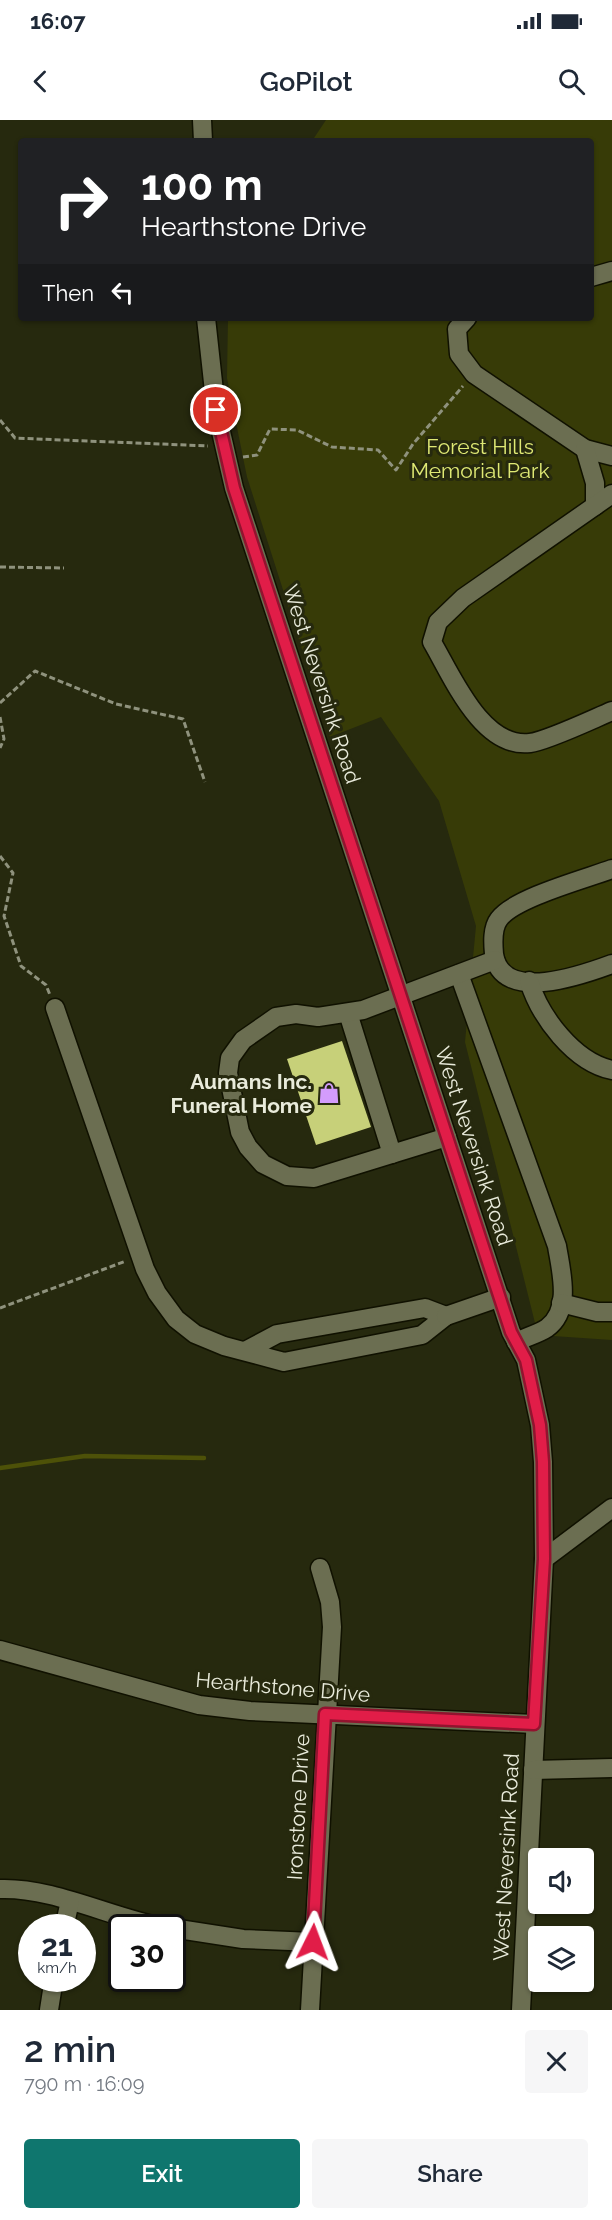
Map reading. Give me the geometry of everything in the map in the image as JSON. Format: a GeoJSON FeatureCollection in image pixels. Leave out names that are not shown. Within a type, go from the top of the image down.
{"type":"FeatureCollection","features":[{"type":"Feature","properties":{"kind":"street"},"geometry":{"type":"LineString","coordinates":[[202,120],[203,138]]}},
{"type":"Feature","properties":{"kind":"street"},"geometry":{"type":"LineString","coordinates":[[594,277],[612,271]]}},
{"type":"Feature","properties":{"kind":"street","name":"West Neversink Road"},"geometry":{"type":"LineString","coordinates":[[206,321],[212,386],[225,453],[447,1137],[516,1342],[526,1360],[540,1425],[543,1462],[544,1559],[521,2010]]}},
{"type":"Feature","properties":{"kind":"street"},"geometry":{"type":"LineString","coordinates":[[464,321],[457,329],[459,354],[474,374],[585,449],[612,456]]}},
{"type":"Feature","properties":{"kind":"street"},"geometry":{"type":"LineString","coordinates":[[585,449],[595,483],[595,506]]}},
{"type":"Feature","properties":{"kind":"street"},"geometry":{"type":"LineString","coordinates":[[612,494],[463,598],[438,622],[432,642],[476,716],[502,740],[530,743],[612,711]]}},
{"type":"Feature","properties":{"kind":"street"},"geometry":{"type":"LineString","coordinates":[[612,869],[515,905],[498,919],[492,939],[495,960],[507,975],[528,981],[544,983],[574,978],[612,964]]}},
{"type":"Feature","properties":{"kind":"street"},"geometry":{"type":"LineString","coordinates":[[447,1137],[314,1178],[287,1176],[263,1164],[248,1147],[240,1132],[228,1073],[230,1058],[243,1040],[276,1017],[296,1014],[318,1017],[348,1013],[401,997],[495,960]]}},
{"type":"Feature","properties":{"kind":"street"},"geometry":{"type":"LineString","coordinates":[[459,974],[557,1246],[564,1288],[559,1314],[548,1327],[516,1342]]}},
{"type":"Feature","properties":{"kind":"street"},"geometry":{"type":"LineString","coordinates":[[528,981],[538,1005],[575,1051],[599,1067],[612,1070]]}},
{"type":"Feature","properties":{"kind":"street"},"geometry":{"type":"LineString","coordinates":[[55,1008],[145,1269],[156,1293],[176,1319],[195,1334],[224,1346],[247,1350],[284,1362],[422,1335],[446,1316],[501,1297]]}},
{"type":"Feature","properties":{"kind":"street"},"geometry":{"type":"LineString","coordinates":[[348,1013],[392,1154]]}},
{"type":"Feature","properties":{"kind":"street"},"geometry":{"type":"LineString","coordinates":[[561,1303],[597,1312],[612,1312]]}},
{"type":"Feature","properties":{"kind":"street"},"geometry":{"type":"LineString","coordinates":[[247,1350],[277,1334],[425,1308],[446,1316]]}},
{"type":"Feature","properties":{"kind":"street"},"geometry":{"type":"LineString","coordinates":[[544,1559],[612,1508]]}},
{"type":"Feature","properties":{"kind":"street","name":"Ironstone Drive"},"geometry":{"type":"LineString","coordinates":[[310,2010],[325,1714],[330,1688],[332,1627],[330,1602],[320,1568]]}},
{"type":"Feature","properties":{"kind":"street","name":"Hearthstone Drive"},"geometry":{"type":"LineString","coordinates":[[0,1650],[200,1705],[325,1714],[534,1724]]}},
{"type":"Feature","properties":{"kind":"street"},"geometry":{"type":"LineString","coordinates":[[533,1770],[612,1768]]}},
{"type":"Feature","properties":{"kind":"street"},"geometry":{"type":"LineString","coordinates":[[0,1889],[11,1888],[116,1914]]}},
{"type":"Feature","properties":{"kind":"street"},"geometry":{"type":"LineString","coordinates":[[67,1914],[70,1901]]}},
{"type":"Feature","properties":{"kind":"street"},"geometry":{"type":"LineString","coordinates":[[186,1931],[243,1940],[313,1942]]}},
{"type":"Feature","properties":{"kind":"street"},"geometry":{"type":"LineString","coordinates":[[49,2010],[52,1992]]}},
{"type":"Feature","properties":{"kind":"path"},"geometry":{"type":"LineString","coordinates":[[0,420],[15,438],[257,455],[270,429],[297,430],[332,447],[378,450],[396,470],[413,444],[474,374]]}},
{"type":"Feature","properties":{"kind":"path"},"geometry":{"type":"LineString","coordinates":[[0,567],[64,568]]}},
{"type":"Feature","properties":{"kind":"path"},"geometry":{"type":"LineString","coordinates":[[0,703],[35,671],[116,704],[183,719],[205,782]]}},
{"type":"Feature","properties":{"kind":"path"},"geometry":{"type":"LineString","coordinates":[[0,717],[3,739],[0,748]]}},
{"type":"Feature","properties":{"kind":"path"},"geometry":{"type":"LineString","coordinates":[[0,856],[13,873],[2,917],[21,966],[46,985],[55,1008]]}},
{"type":"Feature","properties":{"kind":"path"},"geometry":{"type":"LineString","coordinates":[[0,1308],[128,1260]]}},
{"type":"Feature","properties":{"kind":"green space","name":"Forest Hills Memorial Park"},"geometry":{"type":"Polygon","coordinates":[[[326,120],[612,120],[612,1340],[538,1335],[465,1042],[476,926],[439,801],[381,717],[330,737],[247,477],[227,378],[228,321],[594,321],[594,138],[314,138],[326,120]]]}},
{"type":"Feature","properties":{"kind":"building","name":"Aumans Inc. Funeral Home"},"geometry":{"type":"Polygon","coordinates":[[[342,1041],[371,1127],[316,1145],[287,1059],[342,1041]]]}},
{"type":"Feature","properties":{"kind":"waterway"},"geometry":{"type":"LineString","coordinates":[[0,1468],[85,1456],[204,1458]]}},
{"type":"Feature","properties":{"kind":"place","name":"Aumans Inc. Funeral Home"},"geometry":{"type":"Point","coordinates":[329,1093]}},
{"type":"Feature","properties":{"kind":"route"},"geometry":{"type":"LineString","coordinates":[[216,410],[234,488],[511,1332],[526,1360],[540,1425],[543,1462],[544,1559],[534,1724],[325,1714],[313,1942]]}}]}
